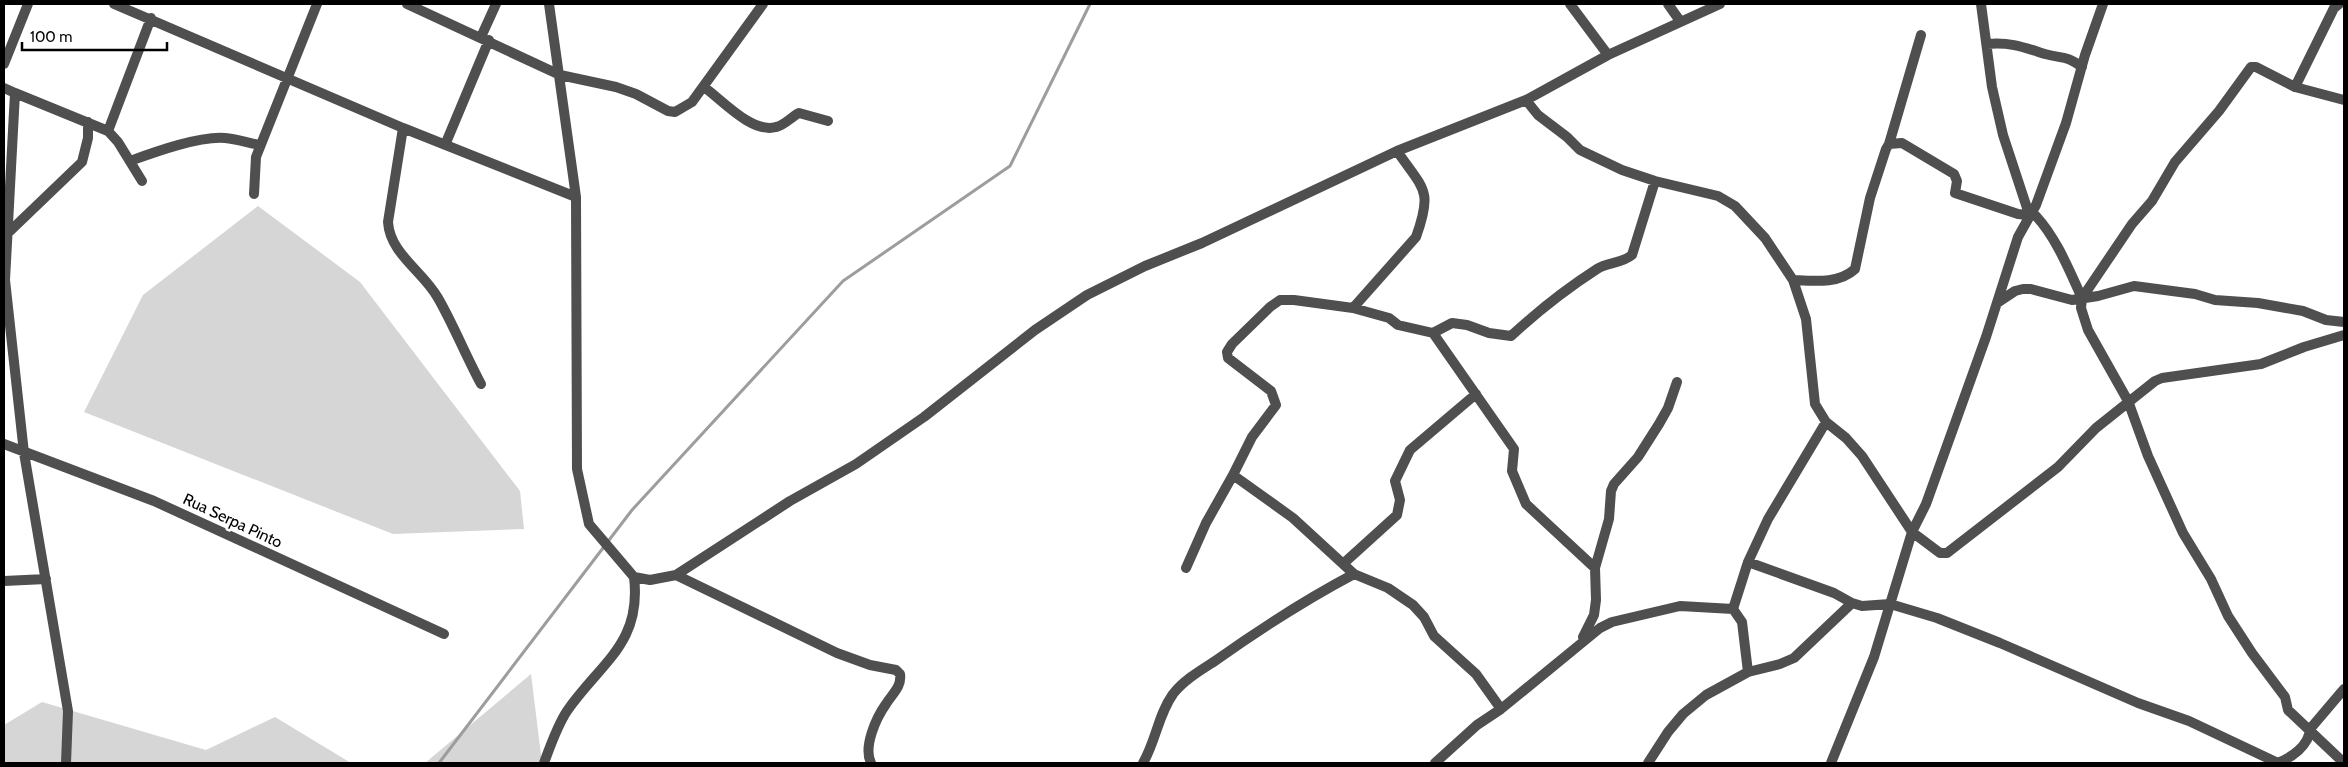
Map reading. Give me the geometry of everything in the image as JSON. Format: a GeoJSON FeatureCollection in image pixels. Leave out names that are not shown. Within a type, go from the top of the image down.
{"type":"FeatureCollection","features":[{"type":"Feature","properties":{"kind":"street"},"geometry":{"type":"LineString","coordinates":[[4,64],[28,4]]}},
{"type":"Feature","properties":{"kind":"street"},"geometry":{"type":"LineString","coordinates":[[114,4],[288,76],[403,128],[576,197]]}},
{"type":"Feature","properties":{"kind":"street"},"geometry":{"type":"LineString","coordinates":[[254,194],[256,157],[317,4]]}},
{"type":"Feature","properties":{"kind":"street"},"geometry":{"type":"LineString","coordinates":[[407,4],[485,38],[560,75],[616,87],[636,94],[668,112],[681,110],[692,102],[763,4]]}},
{"type":"Feature","properties":{"kind":"street"},"geometry":{"type":"LineString","coordinates":[[445,144],[496,4]]}},
{"type":"Feature","properties":{"kind":"street"},"geometry":{"type":"LineString","coordinates":[[549,4],[576,197],[577,469],[589,524],[613,555],[634,577],[650,580],[676,575],[790,501],[856,464],[924,417],[1035,330],[1086,295],[1144,266],[1202,244],[1397,151],[1526,100],[1608,55],[1720,4]]}},
{"type":"Feature","properties":{"kind":"street"},"geometry":{"type":"LineString","coordinates":[[1570,4],[1608,55]]}},
{"type":"Feature","properties":{"kind":"street"},"geometry":{"type":"LineString","coordinates":[[1668,4],[1680,21]]}},
{"type":"Feature","properties":{"kind":"street"},"geometry":{"type":"LineString","coordinates":[[1981,4],[1992,87],[2004,136],[2030,214]]}},
{"type":"Feature","properties":{"kind":"street"},"geometry":{"type":"LineString","coordinates":[[1831,763],[1874,657],[1912,532],[1926,504],[1997,303],[2018,237],[2036,205],[2066,123],[2103,4]]}},
{"type":"Feature","properties":{"kind":"street"},"geometry":{"type":"LineString","coordinates":[[2296,87],[2334,8],[2339,4]]}},
{"type":"Feature","properties":{"kind":"street"},"geometry":{"type":"LineString","coordinates":[[108,131],[151,18]]}},
{"type":"Feature","properties":{"kind":"street"},"geometry":{"type":"LineString","coordinates":[[1793,280],[1831,281],[1848,276],[1855,270],[1870,198],[1889,144],[1921,35]]}},
{"type":"Feature","properties":{"kind":"street"},"geometry":{"type":"LineString","coordinates":[[1987,44],[2025,46],[2047,54],[2070,58],[2082,68]]}},
{"type":"Feature","properties":{"kind":"street"},"geometry":{"type":"LineString","coordinates":[[2344,100],[2296,87],[2256,67],[2251,67],[2214,117],[2175,162],[2152,201],[2132,224],[2082,298],[2081,308],[2088,330],[2128,401],[2148,456],[2183,533],[2211,579],[2228,616],[2252,653],[2285,697],[2288,710],[2344,763]]}},
{"type":"Feature","properties":{"kind":"street"},"geometry":{"type":"LineString","coordinates":[[704,87],[722,99],[740,117],[766,128],[775,128],[799,113],[828,121]]}},
{"type":"Feature","properties":{"kind":"street"},"geometry":{"type":"LineString","coordinates":[[4,88],[108,131],[142,181]]}},
{"type":"Feature","properties":{"kind":"street"},"geometry":{"type":"LineString","coordinates":[[15,92],[5,280],[24,453],[68,711],[66,763]]}},
{"type":"Feature","properties":{"kind":"street"},"geometry":{"type":"LineString","coordinates":[[1526,100],[1538,115],[1567,137],[1580,150],[1622,170],[1655,181],[1718,196],[1735,206],[1765,238],[1793,280],[1806,320],[1814,404],[1826,422],[1846,438],[1862,456],[1912,532],[1940,553],[1947,553],[2058,467],[2096,428],[2128,401],[2162,378],[2261,364],[2304,347],[2344,336]]}},
{"type":"Feature","properties":{"kind":"street"},"geometry":{"type":"LineString","coordinates":[[8,234],[82,162],[88,138],[88,122]]}},
{"type":"Feature","properties":{"kind":"street"},"geometry":{"type":"LineString","coordinates":[[403,128],[388,222],[389,234],[398,249],[436,294],[481,384]]}},
{"type":"Feature","properties":{"kind":"street"},"geometry":{"type":"LineString","coordinates":[[130,161],[158,151],[213,138],[229,138],[260,145]]}},
{"type":"Feature","properties":{"kind":"street"},"geometry":{"type":"LineString","coordinates":[[1889,144],[1902,143],[1951,171],[1957,181],[1955,193],[2018,214],[2036,216],[2048,231],[2082,298]]}},
{"type":"Feature","properties":{"kind":"street"},"geometry":{"type":"LineString","coordinates":[[1352,308],[1416,237],[1423,216],[1426,198],[1423,189],[1397,151]]}},
{"type":"Feature","properties":{"kind":"street"},"geometry":{"type":"LineString","coordinates":[[1186,568],[1214,507],[1234,475],[1252,437],[1276,405],[1271,391],[1228,358],[1227,352],[1232,344],[1270,307],[1280,300],[1294,300],[1352,308],[1389,318],[1398,324],[1433,333],[1452,324],[1467,325],[1489,333],[1511,336],[1548,303],[1596,270],[1625,261],[1632,255],[1655,181]]}},
{"type":"Feature","properties":{"kind":"street"},"geometry":{"type":"LineString","coordinates":[[1997,303],[2016,291],[2023,289],[2031,289],[2068,300],[2134,286],[2195,294],[2215,300],[2303,311],[2326,320],[2344,322]]}},
{"type":"Feature","properties":{"kind":"street"},"geometry":{"type":"LineString","coordinates":[[1433,333],[1514,449],[1512,471],[1526,504],[1595,568]]}},
{"type":"Feature","properties":{"kind":"street"},"geometry":{"type":"LineString","coordinates":[[1578,644],[1590,627],[1594,615],[1596,600],[1595,568],[1609,518],[1611,491],[1614,484],[1638,457],[1659,424],[1668,408],[1677,382]]}},
{"type":"Feature","properties":{"kind":"street"},"geometry":{"type":"LineString","coordinates":[[1344,563],[1397,515],[1400,509],[1400,500],[1395,480],[1410,450],[1476,394]]}},
{"type":"Feature","properties":{"kind":"street"},"geometry":{"type":"LineString","coordinates":[[1733,610],[1748,562],[1768,519],[1808,456],[1826,422]]}},
{"type":"Feature","properties":{"kind":"street","name":"Rua Serpa Pinto"},"geometry":{"type":"LineString","coordinates":[[4,444],[154,500],[444,634]]}},
{"type":"Feature","properties":{"kind":"street"},"geometry":{"type":"LineString","coordinates":[[1234,475],[1293,518],[1354,574],[1388,588],[1413,605],[1424,617],[1434,636],[1476,674],[1501,709]]}},
{"type":"Feature","properties":{"kind":"street"},"geometry":{"type":"LineString","coordinates":[[1748,562],[1834,593],[1862,606],[1890,604],[1937,618],[2000,643],[2138,703],[2189,721],[2277,763],[2300,750],[2309,735],[2310,729],[2344,689]]}},
{"type":"Feature","properties":{"kind":"street"},"geometry":{"type":"LineString","coordinates":[[1143,763],[1149,752],[1160,718],[1169,701],[1174,693],[1192,676],[1266,624],[1354,574]]}},
{"type":"Feature","properties":{"kind":"street"},"geometry":{"type":"LineString","coordinates":[[676,575],[837,653],[870,665],[896,670],[900,674],[900,685],[885,705],[875,724],[870,744],[871,763]]}},
{"type":"Feature","properties":{"kind":"street"},"geometry":{"type":"LineString","coordinates":[[544,763],[566,712],[620,647],[632,619],[636,598],[634,577]]}},
{"type":"Feature","properties":{"kind":"street"},"geometry":{"type":"LineString","coordinates":[[4,580],[46,579]]}},
{"type":"Feature","properties":{"kind":"street"},"geometry":{"type":"LineString","coordinates":[[1648,763],[1668,732],[1683,714],[1706,695],[1748,672],[1780,664],[1794,658],[1852,603]]}},
{"type":"Feature","properties":{"kind":"street"},"geometry":{"type":"LineString","coordinates":[[1435,763],[1477,725],[1501,709],[1578,644],[1612,622],[1680,606],[1733,610],[1742,622],[1748,672]]}},
{"type":"Feature","properties":{"kind":"shaded area"},"geometry":{"type":"Polygon","coordinates":[[[258,206],[360,282],[520,491],[524,529],[393,534],[84,412],[143,295],[258,206]]]}},
{"type":"Feature","properties":{"kind":"shaded area"},"geometry":{"type":"Polygon","coordinates":[[[531,674],[542,763],[425,763],[531,674]]]}},
{"type":"Feature","properties":{"kind":"shaded area"},"geometry":{"type":"Polygon","coordinates":[[[42,702],[206,750],[275,717],[351,763],[4,763],[4,725],[42,702]]]}},
{"type":"Feature","properties":{"kind":"waterway"},"geometry":{"type":"LineString","coordinates":[[439,763],[632,510],[843,281],[1010,166],[1090,4]]}}]}
